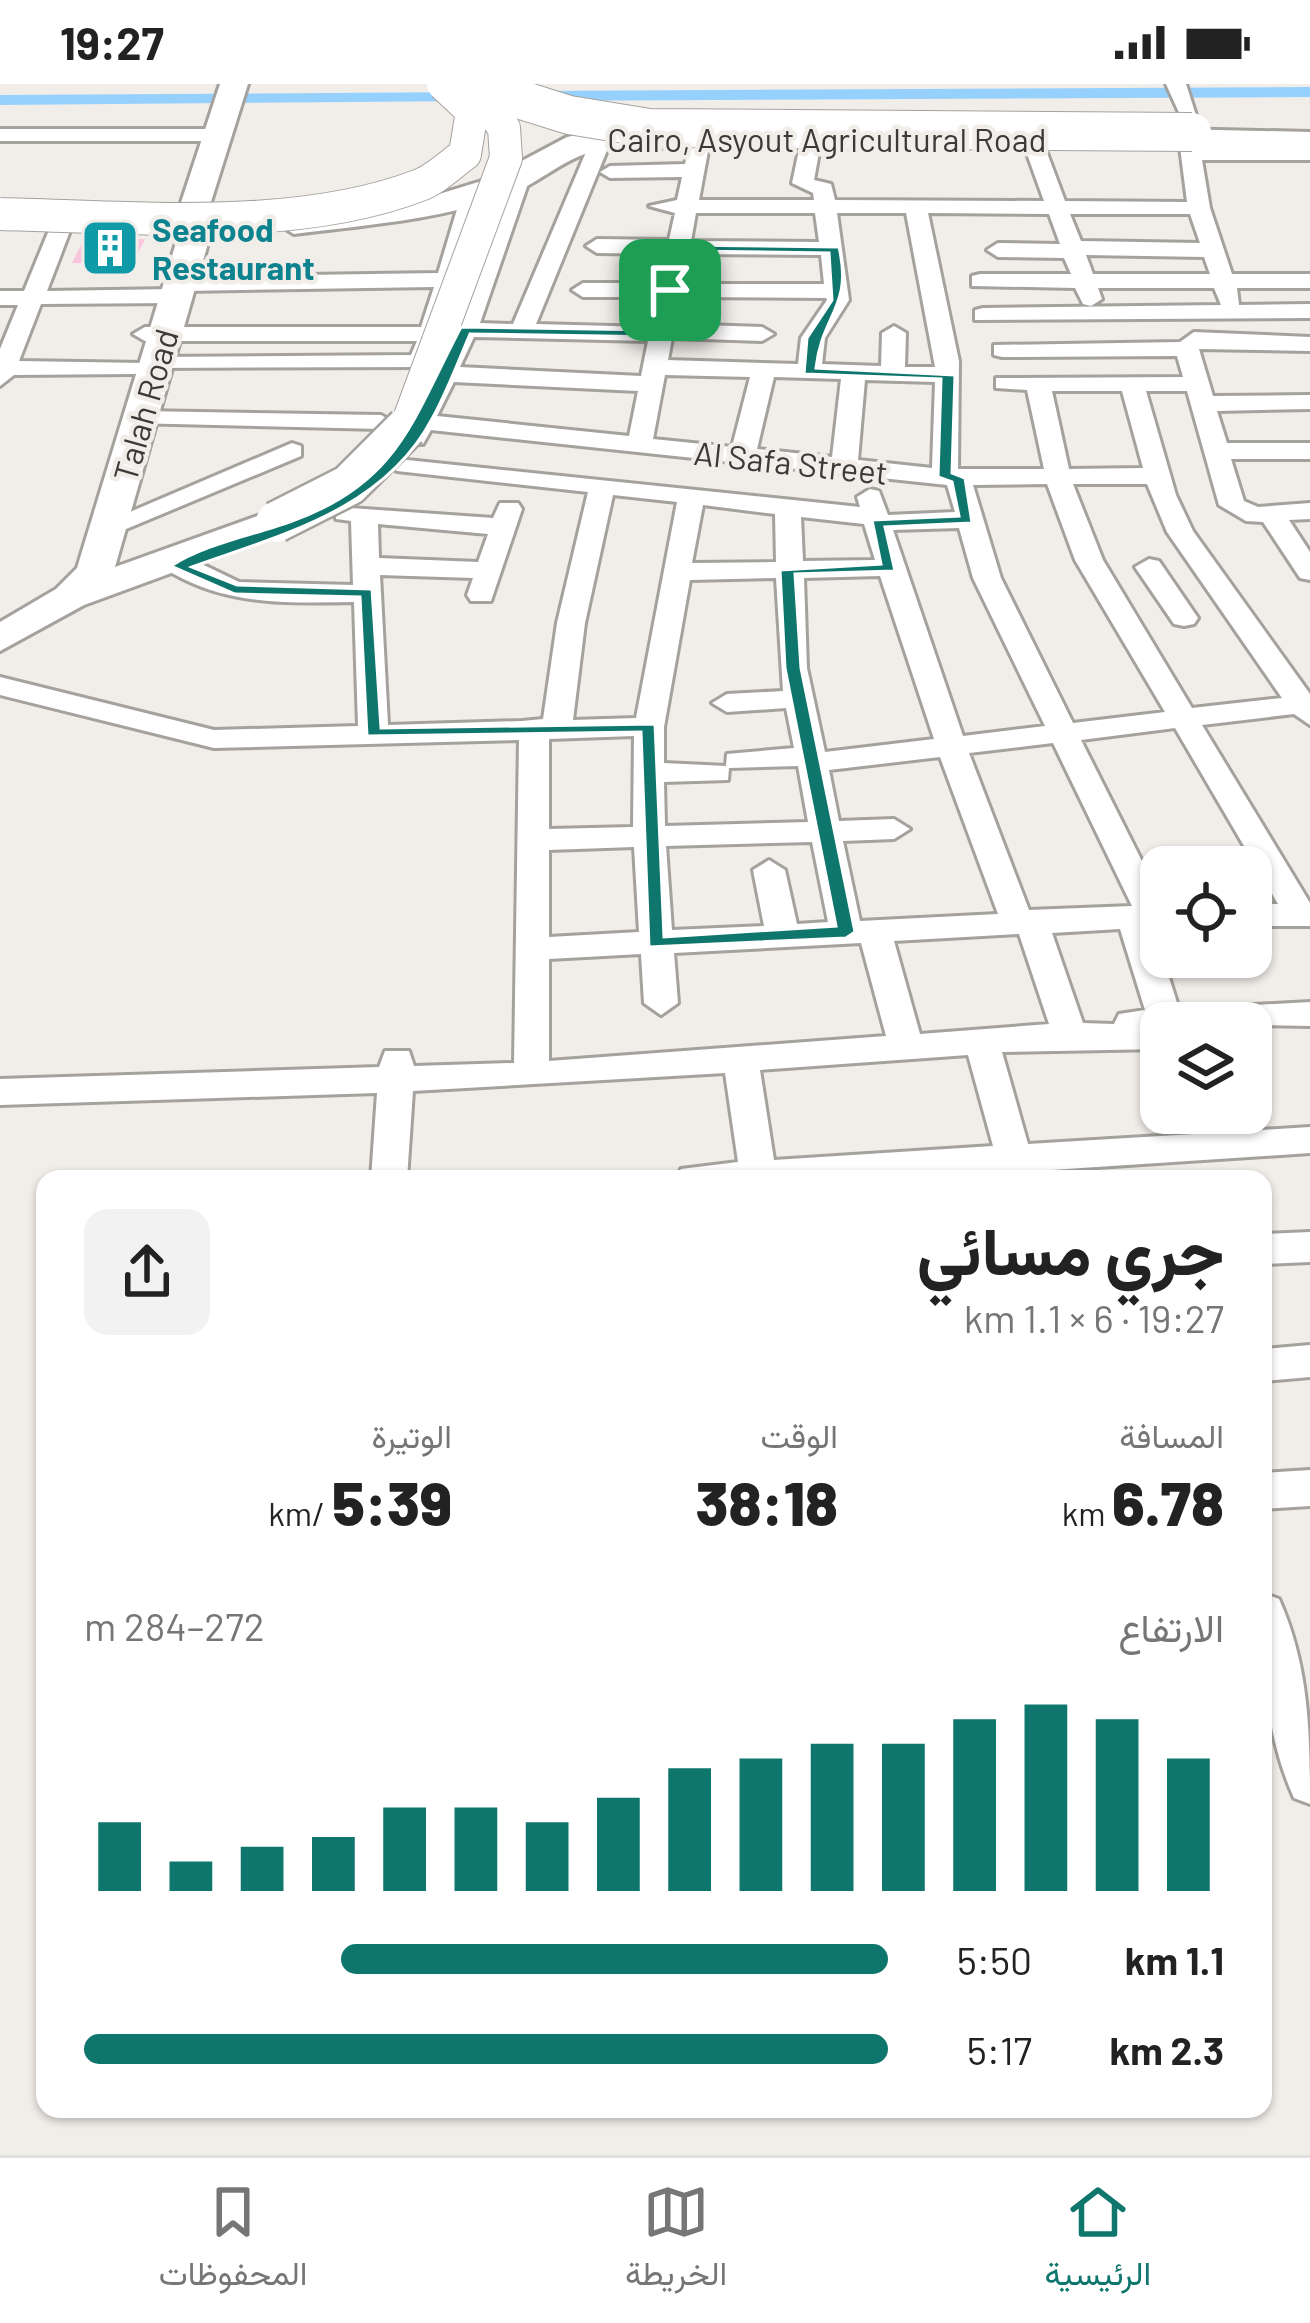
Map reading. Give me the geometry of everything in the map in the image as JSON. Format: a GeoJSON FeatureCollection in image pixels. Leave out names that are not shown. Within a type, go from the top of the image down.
{"type":"FeatureCollection","features":[{"type":"Feature","properties":{"kind":"highway"},"geometry":{"type":"LineString","coordinates":[[471,84],[569,115],[649,128],[1191,132]]}},
{"type":"Feature","properties":{"kind":"highway","name":"Cairo, Asyout Agricultural Road"},"geometry":{"type":"LineString","coordinates":[[373,211],[457,187],[565,136],[619,124],[1310,135]]}},
{"type":"Feature","properties":{"kind":"highway","name":"Cairo, Asyout Agricultural Road"},"geometry":{"type":"LineString","coordinates":[[0,215],[62,224],[373,211],[472,196],[521,176],[560,152],[701,158],[812,136],[1191,132]]}},
{"type":"Feature","properties":{"kind":"highway","name":"Cairo, Asyout Agricultural Road"},"geometry":{"type":"LineString","coordinates":[[0,215],[191,217]]}},
{"type":"Feature","properties":{"kind":"main road"},"geometry":{"type":"LineString","coordinates":[[0,215],[303,213],[387,197],[433,178],[473,136],[472,111],[443,84]]}},
{"type":"Feature","properties":{"kind":"main road"},"geometry":{"type":"LineString","coordinates":[[0,639],[73,587],[174,563],[276,522],[363,475],[398,442],[411,420],[506,158],[504,128],[488,99],[471,84]]}},
{"type":"Feature","properties":{"kind":"main road","name":"Talah Road"},"geometry":{"type":"LineString","coordinates":[[73,587],[150,350],[195,233],[191,217],[226,110]]}},
{"type":"Feature","properties":{"kind":"main road","name":"Talah Road"},"geometry":{"type":"LineString","coordinates":[[0,626],[73,587],[110,526],[141,418],[150,350]]}},
{"type":"Feature","properties":{"kind":"street"},"geometry":{"type":"LineString","coordinates":[[1176,84],[1191,132],[1199,208],[1234,310]]}},
{"type":"Feature","properties":{"kind":"street"},"geometry":{"type":"LineString","coordinates":[[0,134],[226,110]]}},
{"type":"Feature","properties":{"kind":"street"},"geometry":{"type":"LineString","coordinates":[[1191,132],[1310,154]]}},
{"type":"Feature","properties":{"kind":"street"},"geometry":{"type":"LineString","coordinates":[[809,371],[813,338],[836,309],[838,291],[823,189],[803,183],[812,136]]}},
{"type":"Feature","properties":{"kind":"street"},"geometry":{"type":"LineString","coordinates":[[1031,137],[1095,314]]}},
{"type":"Feature","properties":{"kind":"street"},"geometry":{"type":"LineString","coordinates":[[522,331],[606,155]]}},
{"type":"Feature","properties":{"kind":"street"},"geometry":{"type":"LineString","coordinates":[[639,446],[701,158]]}},
{"type":"Feature","properties":{"kind":"street"},"geometry":{"type":"LineString","coordinates":[[174,563],[329,511],[397,463],[447,374],[521,176]]}},
{"type":"Feature","properties":{"kind":"street"},"geometry":{"type":"LineString","coordinates":[[150,350],[410,364],[423,358],[472,196]]}},
{"type":"Feature","properties":{"kind":"street"},"geometry":{"type":"LineString","coordinates":[[660,206],[1199,208]]}},
{"type":"Feature","properties":{"kind":"street"},"geometry":{"type":"LineString","coordinates":[[916,208],[948,375],[951,477],[987,578],[1140,897]]}},
{"type":"Feature","properties":{"kind":"street"},"geometry":{"type":"LineString","coordinates":[[1,372],[62,224]]}},
{"type":"Feature","properties":{"kind":"street"},"geometry":{"type":"LineString","coordinates":[[597,246],[835,249]]}},
{"type":"Feature","properties":{"kind":"street"},"geometry":{"type":"LineString","coordinates":[[998,250],[1213,250]]}},
{"type":"Feature","properties":{"kind":"street"},"geometry":{"type":"LineString","coordinates":[[0,298],[447,280]]}},
{"type":"Feature","properties":{"kind":"street"},"geometry":{"type":"LineString","coordinates":[[980,280],[1310,281]]}},
{"type":"Feature","properties":{"kind":"street"},"geometry":{"type":"LineString","coordinates":[[302,334],[309,282]]}},
{"type":"Feature","properties":{"kind":"street"},"geometry":{"type":"LineString","coordinates":[[583,290],[838,291]]}},
{"type":"Feature","properties":{"kind":"street"},"geometry":{"type":"LineString","coordinates":[[983,315],[1310,311]]}},
{"type":"Feature","properties":{"kind":"street"},"geometry":{"type":"LineString","coordinates":[[466,330],[762,334]]}},
{"type":"Feature","properties":{"kind":"street"},"geometry":{"type":"LineString","coordinates":[[893,374],[894,333]]}},
{"type":"Feature","properties":{"kind":"street"},"geometry":{"type":"LineString","coordinates":[[1,372],[302,334],[431,334]]}},
{"type":"Feature","properties":{"kind":"street"},"geometry":{"type":"LineString","coordinates":[[1187,349],[1194,339],[1291,387]]}},
{"type":"Feature","properties":{"kind":"street"},"geometry":{"type":"LineString","coordinates":[[1291,387],[1310,344]]}},
{"type":"Feature","properties":{"kind":"street"},"geometry":{"type":"LineString","coordinates":[[1002,350],[1187,349]]}},
{"type":"Feature","properties":{"kind":"street"},"geometry":{"type":"LineString","coordinates":[[1187,349],[1232,505],[1245,513],[1310,511]]}},
{"type":"Feature","properties":{"kind":"street"},"geometry":{"type":"LineString","coordinates":[[447,374],[547,407],[654,375],[764,370],[948,375]]}},
{"type":"Feature","properties":{"kind":"street"},"geometry":{"type":"LineString","coordinates":[[742,458],[764,370]]}},
{"type":"Feature","properties":{"kind":"street"},"geometry":{"type":"LineString","coordinates":[[854,373],[854,469],[876,520],[952,748],[1070,1036]]}},
{"type":"Feature","properties":{"kind":"street"},"geometry":{"type":"LineString","coordinates":[[1005,383],[1132,384],[1200,394],[1291,387]]}},
{"type":"Feature","properties":{"kind":"street"},"geometry":{"type":"LineString","coordinates":[[1038,383],[1059,481],[1079,538],[1109,596],[1306,915]]}},
{"type":"Feature","properties":{"kind":"street"},"geometry":{"type":"LineString","coordinates":[[1132,384],[1158,476],[1180,532],[1307,708]]}},
{"type":"Feature","properties":{"kind":"street","name":"Al Safa Street"},"geometry":{"type":"LineString","coordinates":[[424,422],[547,407],[639,446],[742,458],[951,477],[1059,481],[1158,476]]}},
{"type":"Feature","properties":{"kind":"street"},"geometry":{"type":"LineString","coordinates":[[141,418],[381,422]]}},
{"type":"Feature","properties":{"kind":"street"},"geometry":{"type":"LineString","coordinates":[[110,526],[292,451]]}},
{"type":"Feature","properties":{"kind":"street"},"geometry":{"type":"LineString","coordinates":[[1216,451],[1310,451]]}},
{"type":"Feature","properties":{"kind":"street"},"geometry":{"type":"LineString","coordinates":[[397,463],[876,520],[967,520]]}},
{"type":"Feature","properties":{"kind":"street"},"geometry":{"type":"LineString","coordinates":[[174,563],[235,590],[367,579],[484,582],[519,477]]}},
{"type":"Feature","properties":{"kind":"street"},"geometry":{"type":"LineString","coordinates":[[531,1075],[533,840],[546,726],[602,487]]}},
{"type":"Feature","properties":{"kind":"street"},"geometry":{"type":"LineString","coordinates":[[661,1003],[649,836],[649,727],[691,497]]}},
{"type":"Feature","properties":{"kind":"street"},"geometry":{"type":"LineString","coordinates":[[788,508],[799,699],[826,832],[907,1048]]}},
{"type":"Feature","properties":{"kind":"street"},"geometry":{"type":"LineString","coordinates":[[329,511],[503,527]]}},
{"type":"Feature","properties":{"kind":"street"},"geometry":{"type":"LineString","coordinates":[[364,514],[373,733]]}},
{"type":"Feature","properties":{"kind":"street"},"geometry":{"type":"LineString","coordinates":[[1271,514],[1310,572]]}},
{"type":"Feature","properties":{"kind":"street"},"geometry":{"type":"LineString","coordinates":[[674,572],[890,568]]}},
{"type":"Feature","properties":{"kind":"street"},"geometry":{"type":"LineString","coordinates":[[1109,596],[1156,578],[1184,618]]}},
{"type":"Feature","properties":{"kind":"street"},"geometry":{"type":"LineString","coordinates":[[0,686],[189,736],[649,727]]}},
{"type":"Feature","properties":{"kind":"street"},"geometry":{"type":"LineString","coordinates":[[727,703],[799,699]]}},
{"type":"Feature","properties":{"kind":"street"},"geometry":{"type":"LineString","coordinates":[[648,772],[952,748],[1307,708]]}},
{"type":"Feature","properties":{"kind":"street"},"geometry":{"type":"LineString","coordinates":[[533,840],[894,829]]}},
{"type":"Feature","properties":{"kind":"street"},"geometry":{"type":"LineString","coordinates":[[769,870],[783,936]]}},
{"type":"Feature","properties":{"kind":"street"},"geometry":{"type":"LineString","coordinates":[[1272,915],[1306,915]]}},
{"type":"Feature","properties":{"kind":"street"},"geometry":{"type":"LineString","coordinates":[[531,949],[1140,916]]}},
{"type":"Feature","properties":{"kind":"street"},"geometry":{"type":"LineString","coordinates":[[1272,1017],[1310,1014]]}},
{"type":"Feature","properties":{"kind":"street"},"geometry":{"type":"LineString","coordinates":[[0,1071],[397,1070],[531,1075],[1140,1029]]}},
{"type":"Feature","properties":{"kind":"street"},"geometry":{"type":"LineString","coordinates":[[1272,1033],[1310,1032]]}},
{"type":"Feature","properties":{"kind":"street"},"geometry":{"type":"LineString","coordinates":[[982,1043],[1018,1169],[1310,1140]]}},
{"type":"Feature","properties":{"kind":"street"},"geometry":{"type":"LineString","coordinates":[[741,1061],[758,1170]]}},
{"type":"Feature","properties":{"kind":"street"},"geometry":{"type":"LineString","coordinates":[[0,1093],[397,1070]]}},
{"type":"Feature","properties":{"kind":"street"},"geometry":{"type":"LineString","coordinates":[[390,1170],[397,1070]]}},
{"type":"Feature","properties":{"kind":"street"},"geometry":{"type":"LineString","coordinates":[[1272,1249],[1310,1246]]}},
{"type":"Feature","properties":{"kind":"street"},"geometry":{"type":"LineString","coordinates":[[1272,1364],[1310,1361]]}},
{"type":"Feature","properties":{"kind":"street"},"geometry":{"type":"LineString","coordinates":[[1272,1490],[1310,1488]]}},
{"type":"Feature","properties":{"kind":"street"},"geometry":{"type":"LineString","coordinates":[[1272,1645],[1310,1782]]}},
{"type":"Feature","properties":{"kind":"building","name":"Seafood Restaurant"},"geometry":{"type":"Polygon","coordinates":[[[85,237],[145,239],[133,264],[72,263],[85,237]]]}},
{"type":"Feature","properties":{"kind":"waterway"},"geometry":{"type":"LineString","coordinates":[[526,96],[1310,92]]}},
{"type":"Feature","properties":{"kind":"waterway"},"geometry":{"type":"LineString","coordinates":[[0,100],[474,96]]}},
{"type":"Feature","properties":{"kind":"place","name":"Seafood Restaurant"},"geometry":{"type":"Point","coordinates":[110,248]}},
{"type":"Feature","properties":{"kind":"route"},"geometry":{"type":"LineString","coordinates":[[679,247],[835,249],[838,300],[836,309],[815,332],[809,371],[948,375],[945,477],[958,478],[967,520],[877,523],[890,568],[788,570],[793,668],[846,932],[656,943],[649,727],[373,733],[367,592],[235,590],[191,576],[178,566],[314,518],[379,479],[409,448],[466,330],[662,334],[670,290],[679,247]]}}]}
